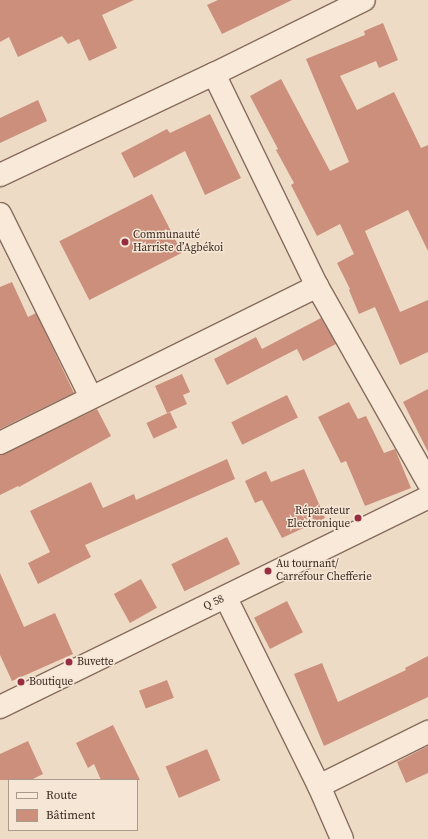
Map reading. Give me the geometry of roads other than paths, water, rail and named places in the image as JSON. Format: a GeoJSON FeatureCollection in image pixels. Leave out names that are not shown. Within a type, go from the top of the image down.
{"type":"FeatureCollection","features":[{"type":"Feature","properties":{"kind":"street"},"geometry":{"type":"LineString","coordinates":[[0,175],[214,74],[364,0]]}},
{"type":"Feature","properties":{"kind":"street"},"geometry":{"type":"LineString","coordinates":[[214,74],[317,286],[428,482]]}},
{"type":"Feature","properties":{"kind":"street"},"geometry":{"type":"LineString","coordinates":[[0,214],[91,397]]}},
{"type":"Feature","properties":{"kind":"street"},"geometry":{"type":"LineString","coordinates":[[0,443],[317,286]]}},
{"type":"Feature","properties":{"kind":"street","name":"Q 58"},"geometry":{"type":"LineString","coordinates":[[0,707],[226,598],[428,497]]}},
{"type":"Feature","properties":{"kind":"street"},"geometry":{"type":"LineString","coordinates":[[226,598],[319,786],[342,839]]}},
{"type":"Feature","properties":{"kind":"street"},"geometry":{"type":"LineString","coordinates":[[319,786],[428,732]]}},
{"type":"Feature","properties":{"kind":"place","name":"Communauté Harriste d’Agbékoi"},"geometry":{"type":"Point","coordinates":[125,242]}},
{"type":"Feature","properties":{"kind":"place","name":"Réparateur Electronique"},"geometry":{"type":"Point","coordinates":[358,518]}},
{"type":"Feature","properties":{"kind":"place","name":"Au tournant/ Carrefour Chefferie"},"geometry":{"type":"Point","coordinates":[268,571]}},
{"type":"Feature","properties":{"kind":"place","name":"Buvette"},"geometry":{"type":"Point","coordinates":[69,662]}},
{"type":"Feature","properties":{"kind":"place","name":"Boutique"},"geometry":{"type":"Point","coordinates":[21,682]}}]}
